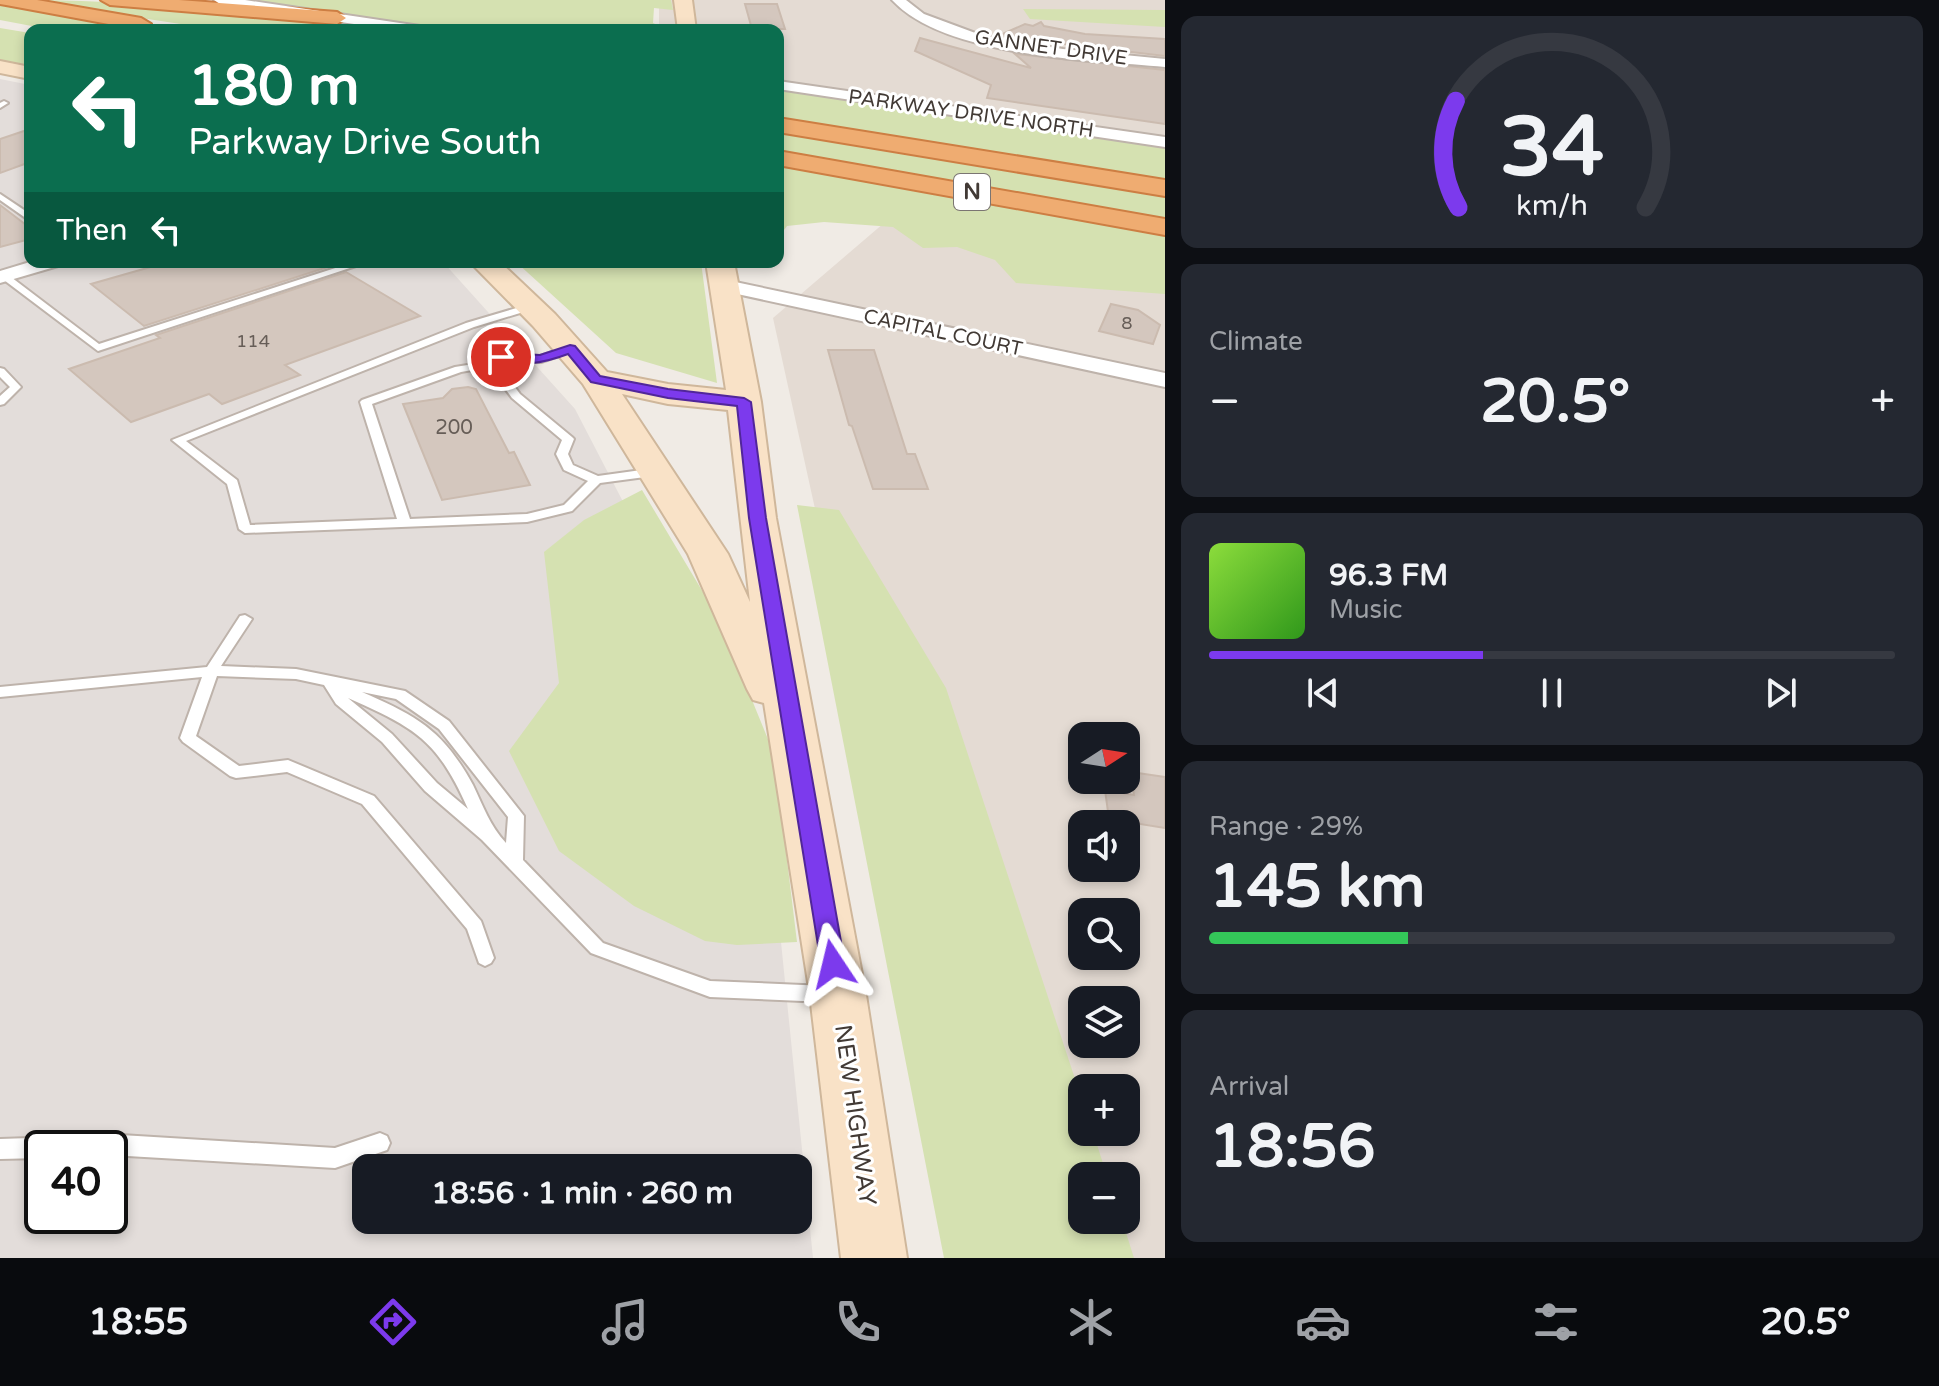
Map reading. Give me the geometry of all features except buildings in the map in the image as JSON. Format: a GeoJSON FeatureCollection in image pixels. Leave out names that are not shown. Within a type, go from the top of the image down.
{"type":"FeatureCollection","features":[{"type":"Feature","properties":{"kind":"highway"},"geometry":{"type":"LineString","coordinates":[[6,0],[143,24]]}},
{"type":"Feature","properties":{"kind":"highway"},"geometry":{"type":"LineString","coordinates":[[110,0],[337,18]]}},
{"type":"Feature","properties":{"kind":"highway","name":"N"},"geometry":{"type":"LineString","coordinates":[[784,126],[1165,188]]}},
{"type":"Feature","properties":{"kind":"highway","name":"N"},"geometry":{"type":"LineString","coordinates":[[784,159],[1165,227]]}},
{"type":"Feature","properties":{"kind":"street"},"geometry":{"type":"LineString","coordinates":[[220,0],[378,24]]}},
{"type":"Feature","properties":{"kind":"street"},"geometry":{"type":"LineString","coordinates":[[683,0],[686,24]]}},
{"type":"Feature","properties":{"kind":"street","name":"GANNET DRIVE"},"geometry":{"type":"LineString","coordinates":[[898,0],[925,21],[958,34],[1013,45],[1165,63]]}},
{"type":"Feature","properties":{"kind":"street"},"geometry":{"type":"LineString","coordinates":[[3,70],[24,72]]}},
{"type":"Feature","properties":{"kind":"street","name":"PARKWAY DRIVE NORTH"},"geometry":{"type":"LineString","coordinates":[[784,86],[1165,142]]}},
{"type":"Feature","properties":{"kind":"street"},"geometry":{"type":"LineString","coordinates":[[2,276],[30,268]]}},
{"type":"Feature","properties":{"kind":"street"},"geometry":{"type":"LineString","coordinates":[[490,268],[596,379],[656,472],[677,510],[708,554],[794,747]]}},
{"type":"Feature","properties":{"kind":"street","name":"CAPITAL COURT"},"geometry":{"type":"LineString","coordinates":[[720,274],[1165,380]]}},
{"type":"Feature","properties":{"kind":"street","name":"NEW HIGHWAY"},"geometry":{"type":"LineString","coordinates":[[720,274],[744,402],[757,518],[794,747],[838,995],[874,1258]]}},
{"type":"Feature","properties":{"kind":"street"},"geometry":{"type":"LineString","coordinates":[[596,379],[668,394],[744,402]]}},
{"type":"Feature","properties":{"kind":"street"},"geometry":{"type":"LineString","coordinates":[[677,510],[712,525],[735,524],[757,518]]}},
{"type":"Feature","properties":{"kind":"lane"},"geometry":{"type":"LineString","coordinates":[[0,196],[24,214]]}},
{"type":"Feature","properties":{"kind":"lane"},"geometry":{"type":"LineString","coordinates":[[2,276],[98,348],[345,268]]}},
{"type":"Feature","properties":{"kind":"lane"},"geometry":{"type":"LineString","coordinates":[[530,307],[470,325],[178,440],[233,483],[245,529],[527,518],[568,508],[596,480]]}},
{"type":"Feature","properties":{"kind":"lane"},"geometry":{"type":"LineString","coordinates":[[404,521],[366,402],[501,357],[541,359],[570,349]]}},
{"type":"Feature","properties":{"kind":"lane"},"geometry":{"type":"LineString","coordinates":[[491,362],[516,396],[568,439],[562,454],[568,467],[596,480],[656,472]]}},
{"type":"Feature","properties":{"kind":"lane"},"geometry":{"type":"LineString","coordinates":[[0,371],[16,387],[0,402]]}},
{"type":"Feature","properties":{"kind":"lane"},"geometry":{"type":"LineString","coordinates":[[245,619],[211,671],[188,738],[236,772],[288,766],[368,800],[475,926],[485,958]]}},
{"type":"Feature","properties":{"kind":"lane"},"geometry":{"type":"LineString","coordinates":[[0,692],[211,671],[296,674],[331,684],[400,695],[444,725],[516,816],[514,862]]}},
{"type":"Feature","properties":{"kind":"lane"},"geometry":{"type":"LineString","coordinates":[[331,684],[341,700],[387,738],[431,787],[488,835],[597,948],[710,989],[838,995]]}},
{"type":"Feature","properties":{"kind":"lane"},"geometry":{"type":"LineString","coordinates":[[331,684],[420,727],[445,753],[468,791],[488,835]]}},
{"type":"Feature","properties":{"kind":"lane"},"geometry":{"type":"LineString","coordinates":[[0,1149],[121,1145],[335,1158],[380,1143]]}},
{"type":"Feature","properties":{"kind":"shaded area"},"geometry":{"type":"Polygon","coordinates":[[[659,0],[1165,0],[1165,157],[784,97],[784,24],[659,24],[659,0]]]}},
{"type":"Feature","properties":{"kind":"shaded area"},"geometry":{"type":"Polygon","coordinates":[[[0,79],[24,84],[24,268],[448,268],[575,409],[764,774],[802,1154],[352,1154],[352,1234],[811,1234],[813,1258],[0,1258],[0,79]]]}},
{"type":"Feature","properties":{"kind":"shaded area"},"geometry":{"type":"Polygon","coordinates":[[[898,211],[1165,261],[1165,1258],[980,1258],[773,318],[898,211]]]}},
{"type":"Feature","properties":{"kind":"green space"},"geometry":{"type":"Polygon","coordinates":[[[23,0],[113,2],[333,24],[181,24],[23,0]]]}},
{"type":"Feature","properties":{"kind":"green space"},"geometry":{"type":"Polygon","coordinates":[[[235,0],[671,0],[673,10],[654,8],[655,24],[398,24],[235,0]]]}},
{"type":"Feature","properties":{"kind":"green space"},"geometry":{"type":"Polygon","coordinates":[[[0,2],[134,24],[24,25],[0,20],[0,2]]]}},
{"type":"Feature","properties":{"kind":"green space"},"geometry":{"type":"Polygon","coordinates":[[[1023,9],[1165,10],[1165,27],[1030,19],[1023,9]]]}},
{"type":"Feature","properties":{"kind":"green space"},"geometry":{"type":"Polygon","coordinates":[[[0,28],[24,32],[24,67],[0,62],[0,28]]]}},
{"type":"Feature","properties":{"kind":"green space"},"geometry":{"type":"Polygon","coordinates":[[[784,90],[1165,147],[1165,183],[784,122],[784,90]]]}},
{"type":"Feature","properties":{"kind":"green space"},"geometry":{"type":"Polygon","coordinates":[[[784,129],[1165,192],[1165,220],[784,154],[784,129]]]}},
{"type":"Feature","properties":{"kind":"green space"},"geometry":{"type":"Polygon","coordinates":[[[784,163],[1165,232],[1165,294],[1016,283],[995,260],[957,247],[923,248],[893,227],[824,222],[787,226],[784,230],[784,163]]]}},
{"type":"Feature","properties":{"kind":"green space"},"geometry":{"type":"Polygon","coordinates":[[[523,268],[702,268],[717,383],[616,353],[523,268]]]}},
{"type":"Feature","properties":{"kind":"green space"},"geometry":{"type":"Polygon","coordinates":[[[642,490],[719,619],[774,754],[797,942],[737,945],[705,941],[634,906],[559,851],[509,751],[559,683],[544,552],[584,520],[642,490]]]}},
{"type":"Feature","properties":{"kind":"green space"},"geometry":{"type":"Polygon","coordinates":[[[797,505],[839,510],[946,688],[1073,1074],[1068,1074],[1068,1146],[1097,1146],[1103,1162],[1068,1162],[1068,1234],[1126,1234],[1134,1258],[944,1258],[797,505]]]}},
{"type":"Feature","properties":{"kind":"route"},"geometry":{"type":"LineString","coordinates":[[501,357],[541,359],[570,349],[596,379],[668,394],[744,402],[757,518],[833,964]]}}]}
